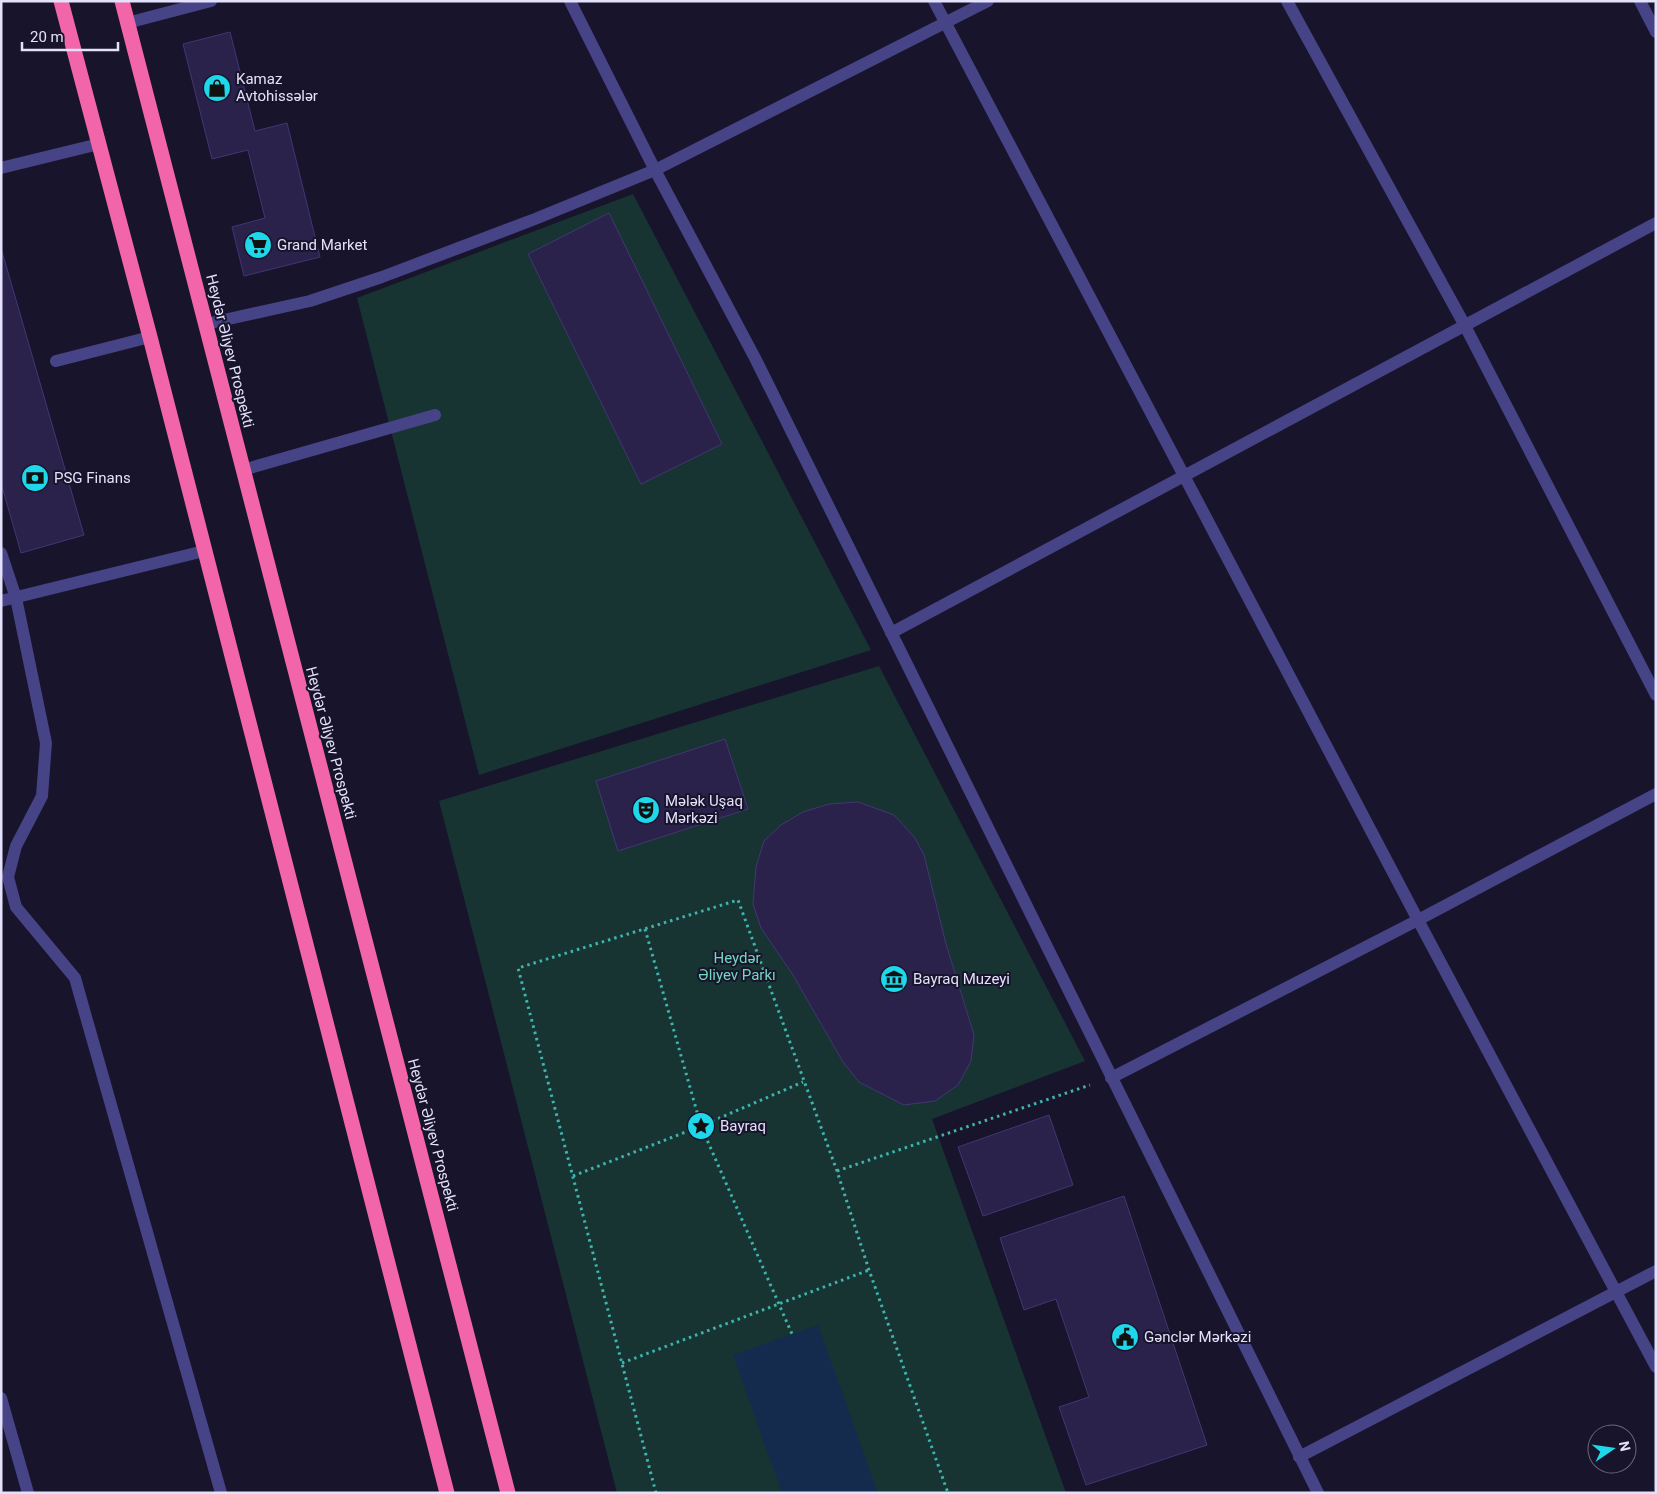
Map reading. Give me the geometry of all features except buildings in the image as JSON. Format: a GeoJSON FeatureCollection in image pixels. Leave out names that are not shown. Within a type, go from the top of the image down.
{"type":"FeatureCollection","features":[{"type":"Feature","properties":{"kind":"highway"},"geometry":{"type":"LineString","coordinates":[[61,1],[150,337],[447,1493]]}},
{"type":"Feature","properties":{"kind":"highway","name":"Heydər Əliyev Prospekti"},"geometry":{"type":"LineString","coordinates":[[122,1],[508,1493]]}},
{"type":"Feature","properties":{"kind":"street"},"geometry":{"type":"LineString","coordinates":[[127,23],[211,1]]}},
{"type":"Feature","properties":{"kind":"street"},"geometry":{"type":"LineString","coordinates":[[570,1],[655,170],[755,358],[1318,1493]]}},
{"type":"Feature","properties":{"kind":"street"},"geometry":{"type":"LineString","coordinates":[[934,1],[1418,920],[1656,1367]]}},
{"type":"Feature","properties":{"kind":"street"},"geometry":{"type":"LineString","coordinates":[[206,324],[310,301],[382,277],[535,219],[655,170],[988,1]]}},
{"type":"Feature","properties":{"kind":"street"},"geometry":{"type":"LineString","coordinates":[[1286,1],[1464,324],[1656,695]]}},
{"type":"Feature","properties":{"kind":"street"},"geometry":{"type":"LineString","coordinates":[[1640,1],[1656,32]]}},
{"type":"Feature","properties":{"kind":"street"},"geometry":{"type":"LineString","coordinates":[[1,168],[99,144]]}},
{"type":"Feature","properties":{"kind":"street"},"geometry":{"type":"LineString","coordinates":[[890,633],[1183,474],[1656,223]]}},
{"type":"Feature","properties":{"kind":"street"},"geometry":{"type":"LineString","coordinates":[[56,361],[150,337]]}},
{"type":"Feature","properties":{"kind":"street"},"geometry":{"type":"LineString","coordinates":[[243,470],[435,415]]}},
{"type":"Feature","properties":{"kind":"street"},"geometry":{"type":"LineString","coordinates":[[1,601],[204,551]]}},
{"type":"Feature","properties":{"kind":"street"},"geometry":{"type":"LineString","coordinates":[[1,553],[16,598],[46,743],[42,796],[16,846],[8,877],[16,907],[75,978],[220,1493]]}},
{"type":"Feature","properties":{"kind":"street"},"geometry":{"type":"LineString","coordinates":[[1111,1078],[1418,920],[1656,794]]}},
{"type":"Feature","properties":{"kind":"street"},"geometry":{"type":"LineString","coordinates":[[1299,1457],[1656,1271]]}},
{"type":"Feature","properties":{"kind":"street"},"geometry":{"type":"LineString","coordinates":[[1,1398],[28,1493]]}},
{"type":"Feature","properties":{"kind":"path"},"geometry":{"type":"LineString","coordinates":[[656,1493],[518,968],[738,900],[837,1171],[869,1270],[948,1493]]}},
{"type":"Feature","properties":{"kind":"path"},"geometry":{"type":"LineString","coordinates":[[645,929],[702,1126],[792,1334]]}},
{"type":"Feature","properties":{"kind":"path"},"geometry":{"type":"LineString","coordinates":[[837,1171],[1111,1078]]}},
{"type":"Feature","properties":{"kind":"path"},"geometry":{"type":"LineString","coordinates":[[573,1176],[702,1126],[803,1082]]}},
{"type":"Feature","properties":{"kind":"path"},"geometry":{"type":"LineString","coordinates":[[622,1363],[869,1270]]}},
{"type":"Feature","properties":{"kind":"green space"},"geometry":{"type":"Polygon","coordinates":[[[633,194],[871,650],[479,775],[357,298],[633,194]]]}},
{"type":"Feature","properties":{"kind":"green space","name":"Heydər Əliyev Parkı"},"geometry":{"type":"Polygon","coordinates":[[[879,666],[1085,1061],[932,1119],[1066,1493],[617,1493],[439,801],[879,666]]]}},
{"type":"Feature","properties":{"kind":"water"},"geometry":{"type":"Polygon","coordinates":[[[818,1325],[878,1493],[782,1493],[733,1355],[818,1325]]]}},
{"type":"Feature","properties":{"kind":"place","name":"Kamaz Avtohissələr"},"geometry":{"type":"Point","coordinates":[217,88]}},
{"type":"Feature","properties":{"kind":"place","name":"Grand Market"},"geometry":{"type":"Point","coordinates":[258,245]}},
{"type":"Feature","properties":{"kind":"place","name":"PSG Finans"},"geometry":{"type":"Point","coordinates":[35,478]}},
{"type":"Feature","properties":{"kind":"place","name":"Mələk Uşaq Mərkəzi"},"geometry":{"type":"Point","coordinates":[646,810]}},
{"type":"Feature","properties":{"kind":"place","name":"Bayraq Muzeyi"},"geometry":{"type":"Point","coordinates":[894,979]}},
{"type":"Feature","properties":{"kind":"place","name":"Bayraq"},"geometry":{"type":"Point","coordinates":[701,1126]}},
{"type":"Feature","properties":{"kind":"place","name":"Gənclər Mərkəzi"},"geometry":{"type":"Point","coordinates":[1125,1337]}}]}
